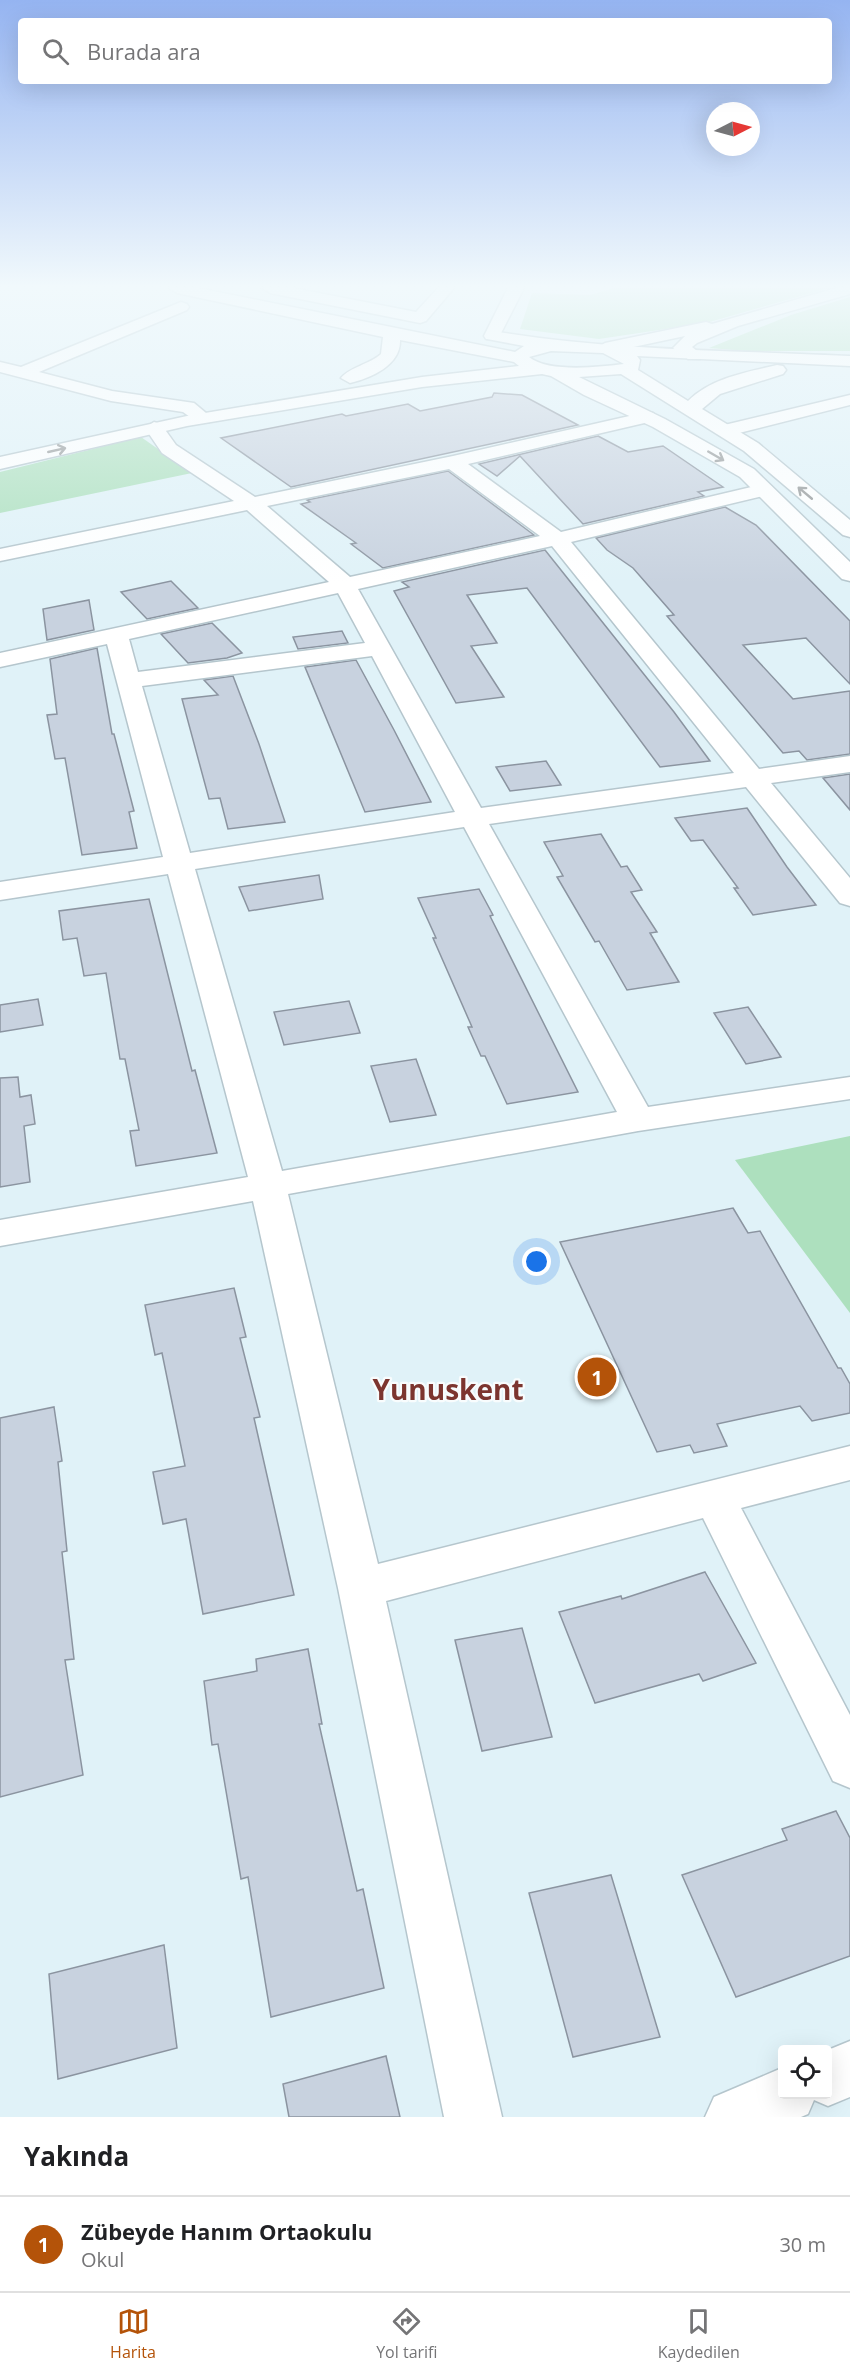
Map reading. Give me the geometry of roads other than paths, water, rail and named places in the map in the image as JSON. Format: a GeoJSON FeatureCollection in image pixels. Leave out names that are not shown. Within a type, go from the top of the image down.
{"type":"FeatureCollection","features":[{"type":"Feature","properties":{"kind":"street"},"geometry":{"type":"LineString","coordinates":[[75,387],[111,396],[188,407],[202,418]]}},
{"type":"Feature","properties":{"kind":"street"},"geometry":{"type":"LineString","coordinates":[[0,447],[188,407],[301,387]]}},
{"type":"Feature","properties":{"kind":"street"},"geometry":{"type":"LineString","coordinates":[[0,463],[202,418],[393,387]]}},
{"type":"Feature","properties":{"kind":"street"},"geometry":{"type":"LineString","coordinates":[[583,387],[647,417],[747,474],[850,574]]}},
{"type":"Feature","properties":{"kind":"street"},"geometry":{"type":"LineString","coordinates":[[652,387],[751,447],[850,531]]}},
{"type":"Feature","properties":{"kind":"street"},"geometry":{"type":"LineString","coordinates":[[691,412],[692,406],[703,394],[725,387]]}},
{"type":"Feature","properties":{"kind":"street"},"geometry":{"type":"LineString","coordinates":[[723,431],[850,400]]}},
{"type":"Feature","properties":{"kind":"street"},"geometry":{"type":"LineString","coordinates":[[0,555],[453,462],[647,417]]}},
{"type":"Feature","properties":{"kind":"street"},"geometry":{"type":"LineString","coordinates":[[154,428],[169,448],[251,502],[344,584],[638,1120]]}},
{"type":"Feature","properties":{"kind":"street"},"geometry":{"type":"LineString","coordinates":[[453,462],[557,539],[756,778],[850,897]]}},
{"type":"Feature","properties":{"kind":"street"},"geometry":{"type":"LineString","coordinates":[[0,660],[557,539],[764,490]]}},
{"type":"Feature","properties":{"kind":"street"},"geometry":{"type":"LineString","coordinates":[[116,634],[268,1186],[361,1588],[473,2117]]}},
{"type":"Feature","properties":{"kind":"street"},"geometry":{"type":"LineString","coordinates":[[129,680],[379,648]]}},
{"type":"Feature","properties":{"kind":"street"},"geometry":{"type":"LineString","coordinates":[[0,891],[850,764]]}},
{"type":"Feature","properties":{"kind":"street"},"geometry":{"type":"LineString","coordinates":[[0,1233],[638,1120],[850,1088]]}},
{"type":"Feature","properties":{"kind":"street"},"geometry":{"type":"LineString","coordinates":[[361,1588],[850,1463]]}},
{"type":"Feature","properties":{"kind":"street"},"geometry":{"type":"LineString","coordinates":[[714,1498],[850,1765]]}},
{"type":"Feature","properties":{"kind":"street"},"geometry":{"type":"LineString","coordinates":[[832,2076],[850,2069]]}},
{"type":"Feature","properties":{"kind":"street"},"geometry":{"type":"LineString","coordinates":[[734,2117],[778,2098]]}},
{"type":"Feature","properties":{"kind":"place","name":"Zübeyde Hanım Ortaokulu"},"geometry":{"type":"Point","coordinates":[597,1377]}},
{"type":"Feature","properties":{"kind":"district","name":"Yunuskent"},"geometry":{"type":"Point","coordinates":[448,1389]}}]}
